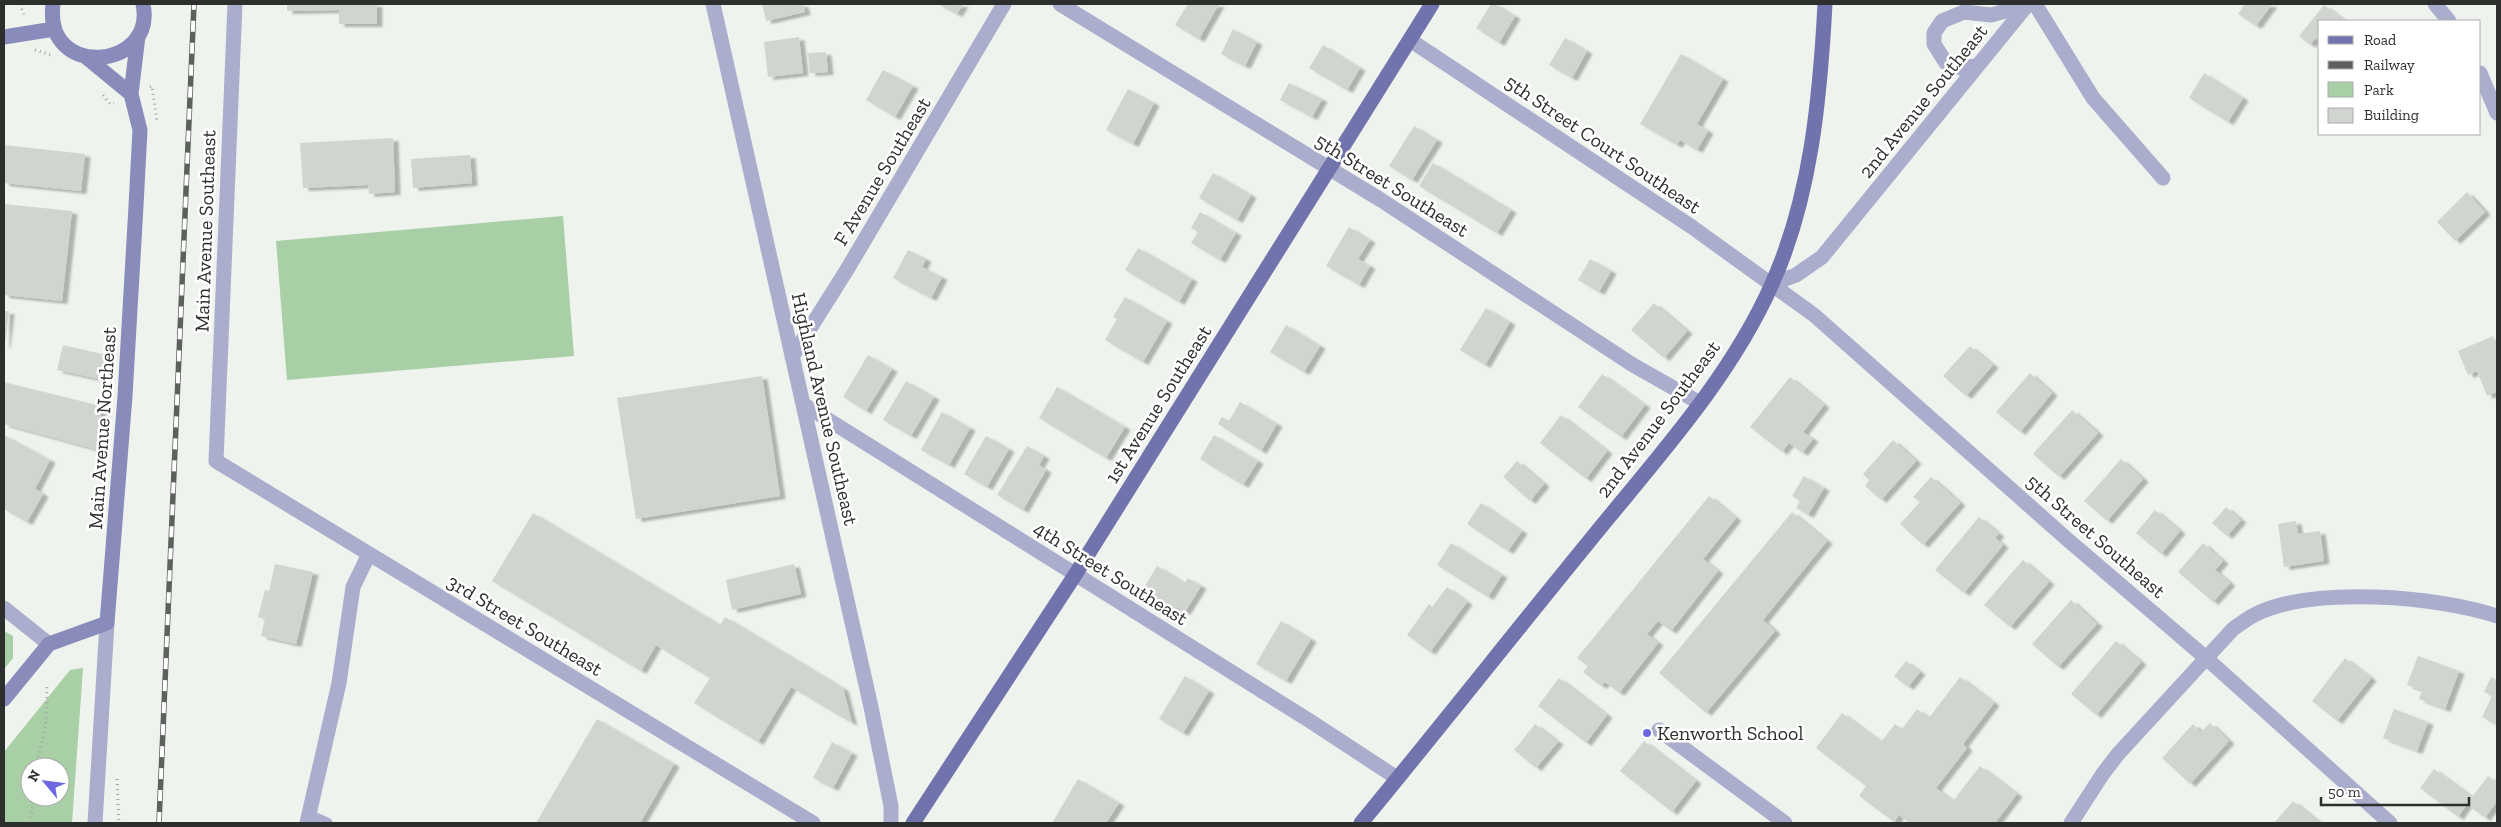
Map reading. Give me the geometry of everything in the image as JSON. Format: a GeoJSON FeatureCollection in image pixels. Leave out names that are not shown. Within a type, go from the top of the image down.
{"type":"FeatureCollection","features":[{"type":"Feature","properties":{"kind":"main road","name":"1st Avenue Southeast"},"geometry":{"type":"LineString","coordinates":[[912,823],[1075,575],[1432,4]]}},
{"type":"Feature","properties":{"kind":"main road"},"geometry":{"type":"LineString","coordinates":[[1772,284],[1792,233],[1801,197],[1819,87],[1825,4]]}},
{"type":"Feature","properties":{"kind":"main road","name":"2nd Avenue Southeast"},"geometry":{"type":"LineString","coordinates":[[1360,823],[1700,403],[1754,319],[1772,284]]}},
{"type":"Feature","properties":{"kind":"street"},"geometry":{"type":"LineString","coordinates":[[52,4],[51,14],[54,30],[62,42],[73,52],[86,57],[114,56],[128,48],[138,36]]}},
{"type":"Feature","properties":{"kind":"street","name":"Main Avenue Northeast"},"geometry":{"type":"LineString","coordinates":[[95,823],[107,623],[126,388],[140,130],[131,94],[138,36],[143,22],[143,4]]}},
{"type":"Feature","properties":{"kind":"street","name":"Main Avenue Southeast"},"geometry":{"type":"LineString","coordinates":[[216,461],[235,4]]}},
{"type":"Feature","properties":{"kind":"street","name":"Highland Avenue Southeast"},"geometry":{"type":"LineString","coordinates":[[713,4],[869,698],[891,806],[891,823]]}},
{"type":"Feature","properties":{"kind":"street","name":"F Avenue Southeast"},"geometry":{"type":"LineString","coordinates":[[792,357],[848,268],[1004,4]]}},
{"type":"Feature","properties":{"kind":"street","name":"5th Street Southeast"},"geometry":{"type":"LineString","coordinates":[[1060,4],[1381,200],[1633,365],[1700,403]]}},
{"type":"Feature","properties":{"kind":"street"},"geometry":{"type":"LineString","coordinates":[[1976,66],[1960,68],[1946,64],[1934,44],[1934,33],[1942,21],[1964,12],[1991,15],[2022,4]]}},
{"type":"Feature","properties":{"kind":"street","name":"2nd Avenue Southeast"},"geometry":{"type":"LineString","coordinates":[[1772,284],[1796,275],[1822,257],[2028,4]]}},
{"type":"Feature","properties":{"kind":"street"},"geometry":{"type":"LineString","coordinates":[[2035,4],[2093,98],[2163,178]]}},
{"type":"Feature","properties":{"kind":"street"},"geometry":{"type":"LineString","coordinates":[[2435,4],[2448,20]]}},
{"type":"Feature","properties":{"kind":"street"},"geometry":{"type":"LineString","coordinates":[[4,37],[54,30]]}},
{"type":"Feature","properties":{"kind":"street","name":"5th Street Court Southeast"},"geometry":{"type":"LineString","coordinates":[[1410,40],[1692,227],[1772,284]]}},
{"type":"Feature","properties":{"kind":"street"},"geometry":{"type":"LineString","coordinates":[[86,57],[131,94]]}},
{"type":"Feature","properties":{"kind":"street"},"geometry":{"type":"LineString","coordinates":[[2481,75],[2497,113]]}},
{"type":"Feature","properties":{"kind":"street","name":"5th Street Southeast"},"geometry":{"type":"LineString","coordinates":[[1772,284],[1814,315],[2068,540],[2206,658],[2390,823]]}},
{"type":"Feature","properties":{"kind":"street","name":"4th Street Southeast"},"geometry":{"type":"LineString","coordinates":[[803,404],[1397,778]]}},
{"type":"Feature","properties":{"kind":"street","name":"3rd Street Southeast"},"geometry":{"type":"LineString","coordinates":[[216,461],[814,823]]}},
{"type":"Feature","properties":{"kind":"street"},"geometry":{"type":"LineString","coordinates":[[308,819],[339,683],[353,587],[369,554]]}},
{"type":"Feature","properties":{"kind":"street"},"geometry":{"type":"LineString","coordinates":[[2071,823],[2118,754],[2233,629],[2256,614],[2306,601],[2381,598],[2441,604],[2497,616]]}},
{"type":"Feature","properties":{"kind":"street"},"geometry":{"type":"LineString","coordinates":[[4,608],[49,644]]}},
{"type":"Feature","properties":{"kind":"street"},"geometry":{"type":"LineString","coordinates":[[4,699],[49,644],[107,623]]}},
{"type":"Feature","properties":{"kind":"street"},"geometry":{"type":"LineString","coordinates":[[1659,730],[1785,823]]}},
{"type":"Feature","properties":{"kind":"lane"},"geometry":{"type":"LineString","coordinates":[[308,819],[327,823]]}},
{"type":"Feature","properties":{"kind":"path"},"geometry":{"type":"LineString","coordinates":[[38,757],[46,725],[47,685]]}},
{"type":"Feature","properties":{"kind":"path"},"geometry":{"type":"LineString","coordinates":[[30,823],[32,807]]}},
{"type":"Feature","properties":{"kind":"green space"},"geometry":{"type":"Polygon","coordinates":[[[563,216],[574,356],[287,380],[276,241],[563,216]]]}},
{"type":"Feature","properties":{"kind":"green space"},"geometry":{"type":"Polygon","coordinates":[[[4,631],[13,636],[13,658],[4,669],[4,631]]]}},
{"type":"Feature","properties":{"kind":"green space"},"geometry":{"type":"Polygon","coordinates":[[[83,668],[72,823],[4,823],[4,752],[70,670],[83,668]]]}},
{"type":"Feature","properties":{"kind":"building"},"geometry":{"type":"Polygon","coordinates":[[[287,4],[377,4],[377,24],[339,24],[339,10],[287,11],[287,4]]]}},
{"type":"Feature","properties":{"kind":"building"},"geometry":{"type":"Polygon","coordinates":[[[762,4],[803,4],[805,12],[766,21],[762,4]]]}},
{"type":"Feature","properties":{"kind":"building"},"geometry":{"type":"Polygon","coordinates":[[[938,4],[963,4],[957,14],[938,4]]]}},
{"type":"Feature","properties":{"kind":"building"},"geometry":{"type":"Polygon","coordinates":[[[1188,4],[1219,4],[1199,39],[1175,25],[1188,4]]]}},
{"type":"Feature","properties":{"kind":"building"},"geometry":{"type":"Polygon","coordinates":[[[1491,4],[1495,4],[1515,16],[1499,43],[1476,28],[1491,4]]]}},
{"type":"Feature","properties":{"kind":"building"},"geometry":{"type":"Polygon","coordinates":[[[2245,4],[2272,4],[2256,26],[2238,14],[2245,4]]]}},
{"type":"Feature","properties":{"kind":"building"},"geometry":{"type":"Polygon","coordinates":[[[2324,5],[2344,20],[2318,20],[2318,40],[2315,38],[2310,45],[2299,36],[2324,5]]]}},
{"type":"Feature","properties":{"kind":"building"},"geometry":{"type":"Polygon","coordinates":[[[1233,29],[1257,42],[1245,66],[1221,54],[1233,29]]]}},
{"type":"Feature","properties":{"kind":"building"},"geometry":{"type":"Polygon","coordinates":[[[799,37],[803,73],[768,77],[764,42],[799,37]]]}},
{"type":"Feature","properties":{"kind":"building"},"geometry":{"type":"Polygon","coordinates":[[[1565,38],[1587,51],[1572,78],[1549,65],[1565,38]]]}},
{"type":"Feature","properties":{"kind":"building"},"geometry":{"type":"Polygon","coordinates":[[[1323,45],[1360,68],[1347,90],[1309,68],[1323,45]]]}},
{"type":"Feature","properties":{"kind":"building"},"geometry":{"type":"Polygon","coordinates":[[[826,52],[828,72],[810,73],[808,53],[826,52]]]}},
{"type":"Feature","properties":{"kind":"building"},"geometry":{"type":"Polygon","coordinates":[[[1681,54],[1723,79],[1697,124],[1708,131],[1697,150],[1680,140],[1677,145],[1640,124],[1681,54]]]}},
{"type":"Feature","properties":{"kind":"building"},"geometry":{"type":"Polygon","coordinates":[[[883,70],[913,86],[895,117],[866,100],[883,70]]]}},
{"type":"Feature","properties":{"kind":"building"},"geometry":{"type":"Polygon","coordinates":[[[2204,73],[2243,98],[2228,122],[2189,98],[2204,73]]]}},
{"type":"Feature","properties":{"kind":"building"},"geometry":{"type":"Polygon","coordinates":[[[1289,83],[1322,99],[1312,117],[1280,100],[1289,83]]]}},
{"type":"Feature","properties":{"kind":"building"},"geometry":{"type":"Polygon","coordinates":[[[1128,89],[1154,103],[1133,144],[1106,130],[1128,89]]]}},
{"type":"Feature","properties":{"kind":"building"},"geometry":{"type":"Polygon","coordinates":[[[1414,126],[1437,140],[1412,180],[1389,166],[1414,126]]]}},
{"type":"Feature","properties":{"kind":"building"},"geometry":{"type":"Polygon","coordinates":[[[393,138],[395,192],[369,194],[368,185],[303,188],[300,143],[393,138]]]}},
{"type":"Feature","properties":{"kind":"building"},"geometry":{"type":"Polygon","coordinates":[[[4,145],[85,154],[81,191],[4,183],[4,145]]]}},
{"type":"Feature","properties":{"kind":"building"},"geometry":{"type":"Polygon","coordinates":[[[470,155],[472,183],[413,188],[411,159],[470,155]]]}},
{"type":"Feature","properties":{"kind":"building"},"geometry":{"type":"Polygon","coordinates":[[[1433,163],[1511,210],[1497,233],[1419,186],[1433,163]]]}},
{"type":"Feature","properties":{"kind":"building"},"geometry":{"type":"Polygon","coordinates":[[[1213,173],[1251,195],[1237,220],[1199,198],[1213,173]]]}},
{"type":"Feature","properties":{"kind":"building"},"geometry":{"type":"Polygon","coordinates":[[[2467,192],[2485,212],[2455,241],[2437,222],[2467,192]]]}},
{"type":"Feature","properties":{"kind":"building"},"geometry":{"type":"Polygon","coordinates":[[[4,204],[72,211],[62,301],[4,295],[4,204]]]}},
{"type":"Feature","properties":{"kind":"building"},"geometry":{"type":"Polygon","coordinates":[[[1200,212],[1236,233],[1220,260],[1191,243],[1198,232],[1191,228],[1200,212]]]}},
{"type":"Feature","properties":{"kind":"building"},"geometry":{"type":"Polygon","coordinates":[[[1349,227],[1370,240],[1358,259],[1370,266],[1359,285],[1326,266],[1349,227]]]}},
{"type":"Feature","properties":{"kind":"building"},"geometry":{"type":"Polygon","coordinates":[[[1138,248],[1192,279],[1179,302],[1125,270],[1138,248]]]}},
{"type":"Feature","properties":{"kind":"building"},"geometry":{"type":"Polygon","coordinates":[[[908,250],[926,259],[922,267],[942,277],[931,298],[893,278],[908,250]]]}},
{"type":"Feature","properties":{"kind":"building"},"geometry":{"type":"Polygon","coordinates":[[[1590,259],[1611,271],[1599,292],[1578,280],[1590,259]]]}},
{"type":"Feature","properties":{"kind":"building"},"geometry":{"type":"Polygon","coordinates":[[[1125,297],[1167,321],[1143,362],[1105,340],[1117,319],[1113,317],[1125,297]]]}},
{"type":"Feature","properties":{"kind":"building"},"geometry":{"type":"Polygon","coordinates":[[[1654,303],[1687,331],[1664,358],[1631,330],[1654,303]]]}},
{"type":"Feature","properties":{"kind":"building"},"geometry":{"type":"Polygon","coordinates":[[[1486,308],[1510,322],[1485,365],[1460,350],[1486,308]]]}},
{"type":"Feature","properties":{"kind":"building"},"geometry":{"type":"Polygon","coordinates":[[[4,311],[9,311],[5,345],[4,344],[4,311]]]}},
{"type":"Feature","properties":{"kind":"building"},"geometry":{"type":"Polygon","coordinates":[[[1286,325],[1320,346],[1304,372],[1270,352],[1286,325]]]}},
{"type":"Feature","properties":{"kind":"building"},"geometry":{"type":"Polygon","coordinates":[[[2493,336],[2497,347],[2497,392],[2487,396],[2477,371],[2468,375],[2458,351],[2493,336]]]}},
{"type":"Feature","properties":{"kind":"building"},"geometry":{"type":"Polygon","coordinates":[[[63,345],[106,355],[100,379],[57,370],[63,345]]]}},
{"type":"Feature","properties":{"kind":"building"},"geometry":{"type":"Polygon","coordinates":[[[1970,346],[1993,365],[1966,396],[1943,376],[1970,346]]]}},
{"type":"Feature","properties":{"kind":"building"},"geometry":{"type":"Polygon","coordinates":[[[868,355],[892,369],[866,411],[843,397],[868,355]]]}},
{"type":"Feature","properties":{"kind":"building"},"geometry":{"type":"Polygon","coordinates":[[[2030,373],[2052,393],[2020,432],[1996,412],[2030,373]]]}},
{"type":"Feature","properties":{"kind":"building"},"geometry":{"type":"Polygon","coordinates":[[[1602,374],[1645,405],[1621,437],[1578,407],[1602,374]]]}},
{"type":"Feature","properties":{"kind":"building"},"geometry":{"type":"Polygon","coordinates":[[[762,376],[780,496],[636,519],[617,398],[762,376]]]}},
{"type":"Feature","properties":{"kind":"building"},"geometry":{"type":"Polygon","coordinates":[[[1790,377],[1824,405],[1803,432],[1813,439],[1802,453],[1789,443],[1782,452],[1750,427],[1790,377]]]}},
{"type":"Feature","properties":{"kind":"building"},"geometry":{"type":"Polygon","coordinates":[[[906,381],[934,397],[911,436],[883,420],[906,381]]]}},
{"type":"Feature","properties":{"kind":"building"},"geometry":{"type":"Polygon","coordinates":[[[4,382],[101,406],[99,450],[4,424],[4,382]]]}},
{"type":"Feature","properties":{"kind":"building"},"geometry":{"type":"Polygon","coordinates":[[[1057,387],[1125,427],[1106,458],[1039,418],[1057,387]]]}},
{"type":"Feature","properties":{"kind":"building"},"geometry":{"type":"Polygon","coordinates":[[[1240,402],[1277,424],[1261,451],[1218,424],[1222,417],[1229,421],[1240,402]]]}},
{"type":"Feature","properties":{"kind":"building"},"geometry":{"type":"Polygon","coordinates":[[[2072,410],[2098,433],[2059,477],[2033,454],[2072,410]]]}},
{"type":"Feature","properties":{"kind":"building"},"geometry":{"type":"Polygon","coordinates":[[[942,412],[970,428],[949,465],[921,450],[942,412]]]}},
{"type":"Feature","properties":{"kind":"building"},"geometry":{"type":"Polygon","coordinates":[[[1561,415],[1607,451],[1586,479],[1540,443],[1561,415]]]}},
{"type":"Feature","properties":{"kind":"building"},"geometry":{"type":"Polygon","coordinates":[[[4,435],[50,460],[35,489],[43,494],[27,522],[4,509],[4,435]]]}},
{"type":"Feature","properties":{"kind":"building"},"geometry":{"type":"Polygon","coordinates":[[[1214,435],[1258,461],[1243,485],[1200,459],[1214,435]]]}},
{"type":"Feature","properties":{"kind":"building"},"geometry":{"type":"Polygon","coordinates":[[[986,436],[1009,449],[987,487],[964,474],[986,436]]]}},
{"type":"Feature","properties":{"kind":"building"},"geometry":{"type":"Polygon","coordinates":[[[1893,440],[1916,461],[1881,500],[1865,486],[1869,480],[1863,474],[1893,440]]]}},
{"type":"Feature","properties":{"kind":"building"},"geometry":{"type":"Polygon","coordinates":[[[1027,446],[1044,456],[1039,465],[1046,470],[1023,510],[997,495],[1027,446]]]}},
{"type":"Feature","properties":{"kind":"building"},"geometry":{"type":"Polygon","coordinates":[[[2121,459],[2143,479],[2107,521],[2084,501],[2121,459]]]}},
{"type":"Feature","properties":{"kind":"building"},"geometry":{"type":"Polygon","coordinates":[[[1517,461],[1544,484],[1530,501],[1503,477],[1517,461]]]}},
{"type":"Feature","properties":{"kind":"building"},"geometry":{"type":"Polygon","coordinates":[[[1804,476],[1824,488],[1808,515],[1796,508],[1800,501],[1792,496],[1804,476]]]}},
{"type":"Feature","properties":{"kind":"building"},"geometry":{"type":"Polygon","coordinates":[[[1931,477],[1960,503],[1923,545],[1900,524],[1920,502],[1913,497],[1931,477]]]}},
{"type":"Feature","properties":{"kind":"building"},"geometry":{"type":"Polygon","coordinates":[[[1709,496],[1736,518],[1703,559],[1718,571],[1671,631],[1658,621],[1647,634],[1658,643],[1619,693],[1605,682],[1601,686],[1583,672],[1588,666],[1577,658],[1709,496]]]}},
{"type":"Feature","properties":{"kind":"building"},"geometry":{"type":"Polygon","coordinates":[[[1481,503],[1522,531],[1508,551],[1467,524],[1481,503]]]}},
{"type":"Feature","properties":{"kind":"building"},"geometry":{"type":"Polygon","coordinates":[[[2226,507],[2241,520],[2227,536],[2212,523],[2226,507]]]}},
{"type":"Feature","properties":{"kind":"building"},"geometry":{"type":"Polygon","coordinates":[[[2155,510],[2180,531],[2161,554],[2136,533],[2155,510]]]}},
{"type":"Feature","properties":{"kind":"building"},"geometry":{"type":"Polygon","coordinates":[[[1792,512],[1827,541],[1763,620],[1775,631],[1706,713],[1659,673],[1792,512]]]}},
{"type":"Feature","properties":{"kind":"building"},"geometry":{"type":"Polygon","coordinates":[[[533,513],[720,625],[725,617],[843,688],[852,723],[791,687],[758,742],[694,703],[710,678],[656,645],[641,671],[492,581],[533,513]]]}},
{"type":"Feature","properties":{"kind":"building"},"geometry":{"type":"Polygon","coordinates":[[[1979,517],[1999,534],[1995,538],[2003,545],[1964,593],[1935,570],[1979,517]]]}},
{"type":"Feature","properties":{"kind":"building"},"geometry":{"type":"Polygon","coordinates":[[[2296,521],[2298,534],[2320,531],[2324,561],[2284,567],[2278,524],[2296,521]]]}},
{"type":"Feature","properties":{"kind":"building"},"geometry":{"type":"Polygon","coordinates":[[[1451,543],[1502,575],[1488,597],[1437,565],[1451,543]]]}},
{"type":"Feature","properties":{"kind":"building"},"geometry":{"type":"Polygon","coordinates":[[[2203,543],[2223,561],[2215,570],[2230,583],[2213,602],[2178,572],[2203,543]]]}},
{"type":"Feature","properties":{"kind":"building"},"geometry":{"type":"Polygon","coordinates":[[[2023,560],[2049,582],[2010,627],[1984,605],[2023,560]]]}},
{"type":"Feature","properties":{"kind":"building"},"geometry":{"type":"Polygon","coordinates":[[[275,564],[313,572],[296,644],[261,636],[265,619],[258,617],[265,590],[269,591],[275,564]]]}},
{"type":"Feature","properties":{"kind":"building"},"geometry":{"type":"Polygon","coordinates":[[[794,564],[801,594],[732,610],[726,580],[794,564]]]}},
{"type":"Feature","properties":{"kind":"building"},"geometry":{"type":"Polygon","coordinates":[[[1157,566],[1185,583],[1188,578],[1201,586],[1185,612],[1176,607],[1168,618],[1137,599],[1157,566]]]}},
{"type":"Feature","properties":{"kind":"building"},"geometry":{"type":"Polygon","coordinates":[[[1447,587],[1467,602],[1430,652],[1407,635],[1429,604],[1432,607],[1447,587]]]}},
{"type":"Feature","properties":{"kind":"building"},"geometry":{"type":"Polygon","coordinates":[[[2071,600],[2097,624],[2058,667],[2032,644],[2071,600]]]}},
{"type":"Feature","properties":{"kind":"building"},"geometry":{"type":"Polygon","coordinates":[[[1281,621],[1311,639],[1286,681],[1256,664],[1281,621]]]}},
{"type":"Feature","properties":{"kind":"building"},"geometry":{"type":"Polygon","coordinates":[[[2116,641],[2141,662],[2096,715],[2071,694],[2116,641]]]}},
{"type":"Feature","properties":{"kind":"building"},"geometry":{"type":"Polygon","coordinates":[[[2418,656],[2459,671],[2445,709],[2419,699],[2422,690],[2407,685],[2418,656]]]}},
{"type":"Feature","properties":{"kind":"building"},"geometry":{"type":"Polygon","coordinates":[[[2345,658],[2371,678],[2337,721],[2312,701],[2345,658]]]}},
{"type":"Feature","properties":{"kind":"building"},"geometry":{"type":"Polygon","coordinates":[[[1906,661],[1920,672],[1908,687],[1894,676],[1906,661]]]}},
{"type":"Feature","properties":{"kind":"building"},"geometry":{"type":"Polygon","coordinates":[[[1185,676],[1209,691],[1183,733],[1159,719],[1185,676]]]}},
{"type":"Feature","properties":{"kind":"building"},"geometry":{"type":"Polygon","coordinates":[[[1960,677],[1994,703],[1963,744],[1967,748],[1936,788],[1953,801],[1980,766],[2017,794],[1995,823],[1910,823],[1899,815],[1894,822],[1859,796],[1866,786],[1816,748],[1842,713],[1881,742],[1895,724],[1902,729],[1917,709],[1929,718],[1960,677]]]}},
{"type":"Feature","properties":{"kind":"building"},"geometry":{"type":"Polygon","coordinates":[[[2491,677],[2497,680],[2497,725],[2482,717],[2492,696],[2484,692],[2491,677]]]}},
{"type":"Feature","properties":{"kind":"building"},"geometry":{"type":"Polygon","coordinates":[[[1559,678],[1607,715],[1586,743],[1538,706],[1559,678]]]}},
{"type":"Feature","properties":{"kind":"building"},"geometry":{"type":"Polygon","coordinates":[[[2394,709],[2428,722],[2417,751],[2383,738],[2394,709]]]}},
{"type":"Feature","properties":{"kind":"building"},"geometry":{"type":"Polygon","coordinates":[[[597,719],[674,764],[640,823],[536,823],[597,719]]]}},
{"type":"Feature","properties":{"kind":"building"},"geometry":{"type":"Polygon","coordinates":[[[2210,723],[2229,741],[2190,784],[2162,758],[2193,724],[2201,732],[2210,723]]]}},
{"type":"Feature","properties":{"kind":"building"},"geometry":{"type":"Polygon","coordinates":[[[1535,724],[1558,742],[1536,768],[1514,750],[1535,724]]]}},
{"type":"Feature","properties":{"kind":"building"},"geometry":{"type":"Polygon","coordinates":[[[1644,741],[1696,781],[1672,812],[1620,771],[1644,741]]]}},
{"type":"Feature","properties":{"kind":"building"},"geometry":{"type":"Polygon","coordinates":[[[832,742],[852,753],[833,788],[813,778],[832,742]]]}},
{"type":"Feature","properties":{"kind":"building"},"geometry":{"type":"Polygon","coordinates":[[[2434,769],[2472,797],[2488,776],[2497,783],[2497,801],[2485,818],[2467,804],[2458,817],[2420,788],[2434,769]]]}},
{"type":"Feature","properties":{"kind":"building"},"geometry":{"type":"Polygon","coordinates":[[[1078,779],[1119,803],[1106,823],[1052,823],[1078,779]]]}},
{"type":"Feature","properties":{"kind":"building"},"geometry":{"type":"Polygon","coordinates":[[[2293,801],[2320,823],[2274,823],[2293,801]]]}},
{"type":"Feature","properties":{"kind":"railway"},"geometry":{"type":"LineString","coordinates":[[159,823],[194,4]]}},
{"type":"Feature","properties":{"kind":"place","name":"Kenworth School"},"geometry":{"type":"Point","coordinates":[1647,733]}}]}
